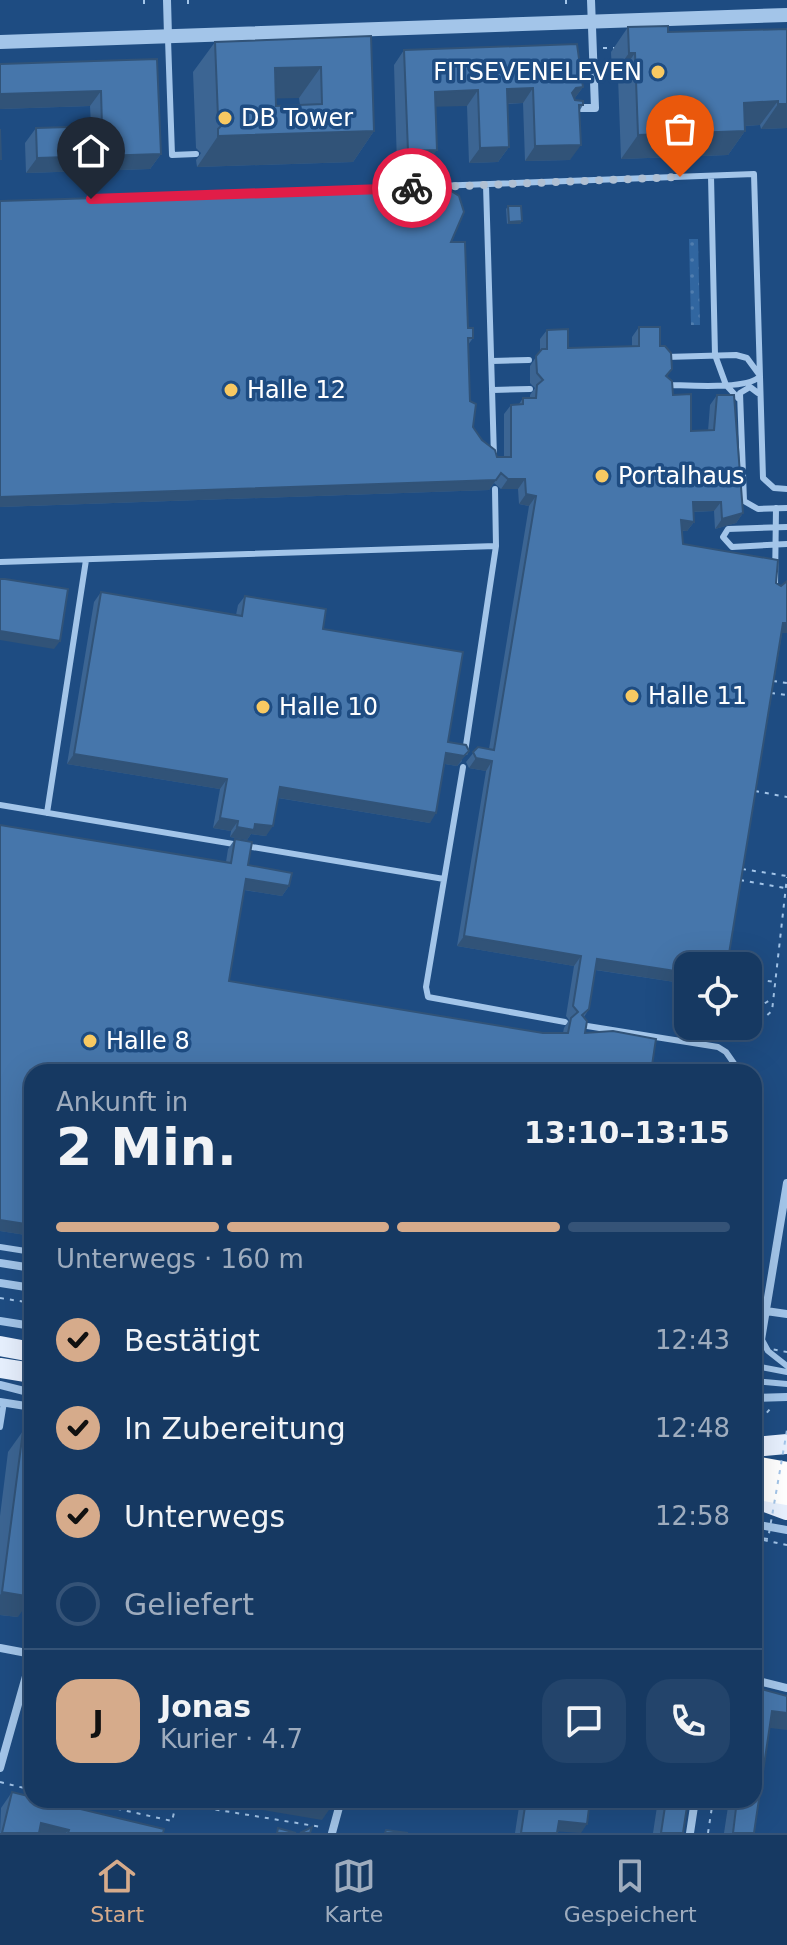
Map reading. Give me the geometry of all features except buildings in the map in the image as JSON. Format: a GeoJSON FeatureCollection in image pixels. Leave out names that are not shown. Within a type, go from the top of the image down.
{"type":"FeatureCollection","features":[{"type":"Feature","properties":{"kind":"highway"},"geometry":{"type":"LineString","coordinates":[[762,1469],[787,1474]]}},
{"type":"Feature","properties":{"kind":"highway"},"geometry":{"type":"LineString","coordinates":[[762,1488],[787,1493]]}},
{"type":"Feature","properties":{"kind":"main road"},"geometry":{"type":"LineString","coordinates":[[0,1346],[24,1350]]}},
{"type":"Feature","properties":{"kind":"main road"},"geometry":{"type":"LineString","coordinates":[[0,1368],[24,1372]]}},
{"type":"Feature","properties":{"kind":"main road"},"geometry":{"type":"LineString","coordinates":[[762,1446],[787,1444]]}},
{"type":"Feature","properties":{"kind":"main road"},"geometry":{"type":"LineString","coordinates":[[762,1501],[787,1510]]}},
{"type":"Feature","properties":{"kind":"street"},"geometry":{"type":"LineString","coordinates":[[167,0],[168,36]]}},
{"type":"Feature","properties":{"kind":"street"},"geometry":{"type":"LineString","coordinates":[[568,109],[595,108],[591,0]]}},
{"type":"Feature","properties":{"kind":"street"},"geometry":{"type":"LineString","coordinates":[[0,42],[787,15]]}},
{"type":"Feature","properties":{"kind":"street"},"geometry":{"type":"LineString","coordinates":[[762,1339],[787,1183]]}},
{"type":"Feature","properties":{"kind":"street"},"geometry":{"type":"LineString","coordinates":[[0,1263],[24,1267]]}},
{"type":"Feature","properties":{"kind":"street"},"geometry":{"type":"LineString","coordinates":[[0,1283],[24,1287]]}},
{"type":"Feature","properties":{"kind":"street"},"geometry":{"type":"LineString","coordinates":[[766,1311],[787,1314]]}},
{"type":"Feature","properties":{"kind":"street"},"geometry":{"type":"LineString","coordinates":[[0,1321],[24,1325]]}},
{"type":"Feature","properties":{"kind":"street"},"geometry":{"type":"LineString","coordinates":[[0,1385],[24,1389]]}},
{"type":"Feature","properties":{"kind":"street"},"geometry":{"type":"LineString","coordinates":[[762,1398],[787,1397]]}},
{"type":"Feature","properties":{"kind":"street"},"geometry":{"type":"LineString","coordinates":[[2,1402],[24,1406]]}},
{"type":"Feature","properties":{"kind":"street"},"geometry":{"type":"LineString","coordinates":[[762,1528],[787,1530]]}},
{"type":"Feature","properties":{"kind":"street"},"geometry":{"type":"LineString","coordinates":[[0,1648],[24,1653]]}},
{"type":"Feature","properties":{"kind":"street"},"geometry":{"type":"LineString","coordinates":[[762,1682],[787,1688]]}},
{"type":"Feature","properties":{"kind":"street"},"geometry":{"type":"LineString","coordinates":[[0,1768],[24,1683]]}},
{"type":"Feature","properties":{"kind":"street"},"geometry":{"type":"LineString","coordinates":[[333,1831],[339,1808]]}},
{"type":"Feature","properties":{"kind":"street"},"geometry":{"type":"LineString","coordinates":[[690,1833],[694,1808]]}},
{"type":"Feature","properties":{"kind":"lane"},"geometry":{"type":"LineString","coordinates":[[168,36],[172,155],[196,154]]}},
{"type":"Feature","properties":{"kind":"lane"},"geometry":{"type":"LineString","coordinates":[[219,194],[754,174],[763,478],[769,486],[787,489]]}},
{"type":"Feature","properties":{"kind":"lane"},"geometry":{"type":"LineString","coordinates":[[711,176],[715,355],[726,385],[739,399]]}},
{"type":"Feature","properties":{"kind":"lane"},"geometry":{"type":"LineString","coordinates":[[486,185],[494,462]]}},
{"type":"Feature","properties":{"kind":"lane"},"geometry":{"type":"LineString","coordinates":[[664,357],[715,355],[747,358],[759,376]]}},
{"type":"Feature","properties":{"kind":"lane"},"geometry":{"type":"LineString","coordinates":[[492,361],[529,360]]}},
{"type":"Feature","properties":{"kind":"lane"},"geometry":{"type":"LineString","coordinates":[[665,385],[726,385],[753,382],[759,376]]}},
{"type":"Feature","properties":{"kind":"lane"},"geometry":{"type":"LineString","coordinates":[[760,396],[754,388],[745,387],[739,399],[744,501],[758,509],[787,508]]}},
{"type":"Feature","properties":{"kind":"lane"},"geometry":{"type":"LineString","coordinates":[[493,390],[530,389]]}},
{"type":"Feature","properties":{"kind":"lane"},"geometry":{"type":"LineString","coordinates":[[465,756],[496,546],[495,489]]}},
{"type":"Feature","properties":{"kind":"lane"},"geometry":{"type":"LineString","coordinates":[[774,590],[776,508]]}},
{"type":"Feature","properties":{"kind":"lane"},"geometry":{"type":"LineString","coordinates":[[787,527],[728,529],[723,537],[732,547],[787,544]]}},
{"type":"Feature","properties":{"kind":"lane"},"geometry":{"type":"LineString","coordinates":[[0,562],[496,546]]}},
{"type":"Feature","properties":{"kind":"lane"},"geometry":{"type":"LineString","coordinates":[[47,813],[86,560]]}},
{"type":"Feature","properties":{"kind":"lane"},"geometry":{"type":"LineString","coordinates":[[463,767],[426,987],[428,997],[565,1022]]}},
{"type":"Feature","properties":{"kind":"lane"},"geometry":{"type":"LineString","coordinates":[[0,805],[444,879]]}},
{"type":"Feature","properties":{"kind":"lane"},"geometry":{"type":"LineString","coordinates":[[581,1025],[718,1047],[734,1064]]}},
{"type":"Feature","properties":{"kind":"lane"},"geometry":{"type":"LineString","coordinates":[[699,1044],[700,1040]]}},
{"type":"Feature","properties":{"kind":"lane"},"geometry":{"type":"LineString","coordinates":[[0,1247],[24,1251]]}},
{"type":"Feature","properties":{"kind":"lane"},"geometry":{"type":"LineString","coordinates":[[762,1339],[768,1351],[787,1366]]}},
{"type":"Feature","properties":{"kind":"lane"},"geometry":{"type":"LineString","coordinates":[[762,1367],[787,1372]]}},
{"type":"Feature","properties":{"kind":"lane"},"geometry":{"type":"LineString","coordinates":[[762,1382],[787,1384]]}},
{"type":"Feature","properties":{"kind":"lane"},"geometry":{"type":"LineString","coordinates":[[0,1427],[2,1402]]}},
{"type":"Feature","properties":{"kind":"path"},"geometry":{"type":"LineString","coordinates":[[144,0],[144,6]]}},
{"type":"Feature","properties":{"kind":"path"},"geometry":{"type":"LineString","coordinates":[[188,0],[188,5]]}},
{"type":"Feature","properties":{"kind":"path"},"geometry":{"type":"LineString","coordinates":[[566,0],[566,6]]}},
{"type":"Feature","properties":{"kind":"path"},"geometry":{"type":"LineString","coordinates":[[598,48],[628,47]]}},
{"type":"Feature","properties":{"kind":"path"},"geometry":{"type":"LineString","coordinates":[[764,680],[787,683]]}},
{"type":"Feature","properties":{"kind":"path"},"geometry":{"type":"LineString","coordinates":[[764,691],[787,695]]}},
{"type":"Feature","properties":{"kind":"path"},"geometry":{"type":"LineString","coordinates":[[754,791],[787,797]]}},
{"type":"Feature","properties":{"kind":"path"},"geometry":{"type":"LineString","coordinates":[[736,867],[787,877],[772,1011],[762,1023]]}},
{"type":"Feature","properties":{"kind":"path"},"geometry":{"type":"LineString","coordinates":[[736,879],[786,888]]}},
{"type":"Feature","properties":{"kind":"path"},"geometry":{"type":"LineString","coordinates":[[762,980],[776,982]]}},
{"type":"Feature","properties":{"kind":"path"},"geometry":{"type":"LineString","coordinates":[[762,1005],[774,997]]}},
{"type":"Feature","properties":{"kind":"path"},"geometry":{"type":"LineString","coordinates":[[718,1047],[724,1040]]}},
{"type":"Feature","properties":{"kind":"path"},"geometry":{"type":"LineString","coordinates":[[0,1298],[24,1302]]}},
{"type":"Feature","properties":{"kind":"path"},"geometry":{"type":"LineString","coordinates":[[762,1347],[787,1352]]}},
{"type":"Feature","properties":{"kind":"path"},"geometry":{"type":"LineString","coordinates":[[762,1539],[768,1539],[787,1430]]}},
{"type":"Feature","properties":{"kind":"path"},"geometry":{"type":"LineString","coordinates":[[762,1539],[787,1545]]}},
{"type":"Feature","properties":{"kind":"path"},"geometry":{"type":"LineString","coordinates":[[0,1782],[24,1788]]}},
{"type":"Feature","properties":{"kind":"path"},"geometry":{"type":"LineString","coordinates":[[114,1808],[172,1821],[175,1808]]}},
{"type":"Feature","properties":{"kind":"path"},"geometry":{"type":"LineString","coordinates":[[213,1808],[333,1831]]}},
{"type":"Feature","properties":{"kind":"path"},"geometry":{"type":"LineString","coordinates":[[708,1833],[712,1808]]}},
{"type":"Feature","properties":{"kind":"shaded area"},"geometry":{"type":"Polygon","coordinates":[[[689,239],[698,239],[700,325],[691,325],[689,239]]]}},
{"type":"Feature","properties":{"kind":"way so far"},"geometry":{"type":"LineString","coordinates":[[412,188],[680,177]]}},
{"type":"Feature","properties":{"kind":"place","name":"FITSEVENELEVEN"},"geometry":{"type":"Point","coordinates":[658,72]}},
{"type":"Feature","properties":{"kind":"place","name":"DB Tower"},"geometry":{"type":"Point","coordinates":[225,118]}},
{"type":"Feature","properties":{"kind":"place","name":"Halle 12"},"geometry":{"type":"Point","coordinates":[231,390]}},
{"type":"Feature","properties":{"kind":"place","name":"Portalhaus"},"geometry":{"type":"Point","coordinates":[602,476]}},
{"type":"Feature","properties":{"kind":"place","name":"Halle 11"},"geometry":{"type":"Point","coordinates":[632,696]}},
{"type":"Feature","properties":{"kind":"place","name":"Halle 10"},"geometry":{"type":"Point","coordinates":[263,707]}},
{"type":"Feature","properties":{"kind":"place","name":"Halle 8"},"geometry":{"type":"Point","coordinates":[90,1041]}},
{"type":"Feature","properties":{"kind":"route"},"geometry":{"type":"LineString","coordinates":[[91,199],[412,188]]}}]}
